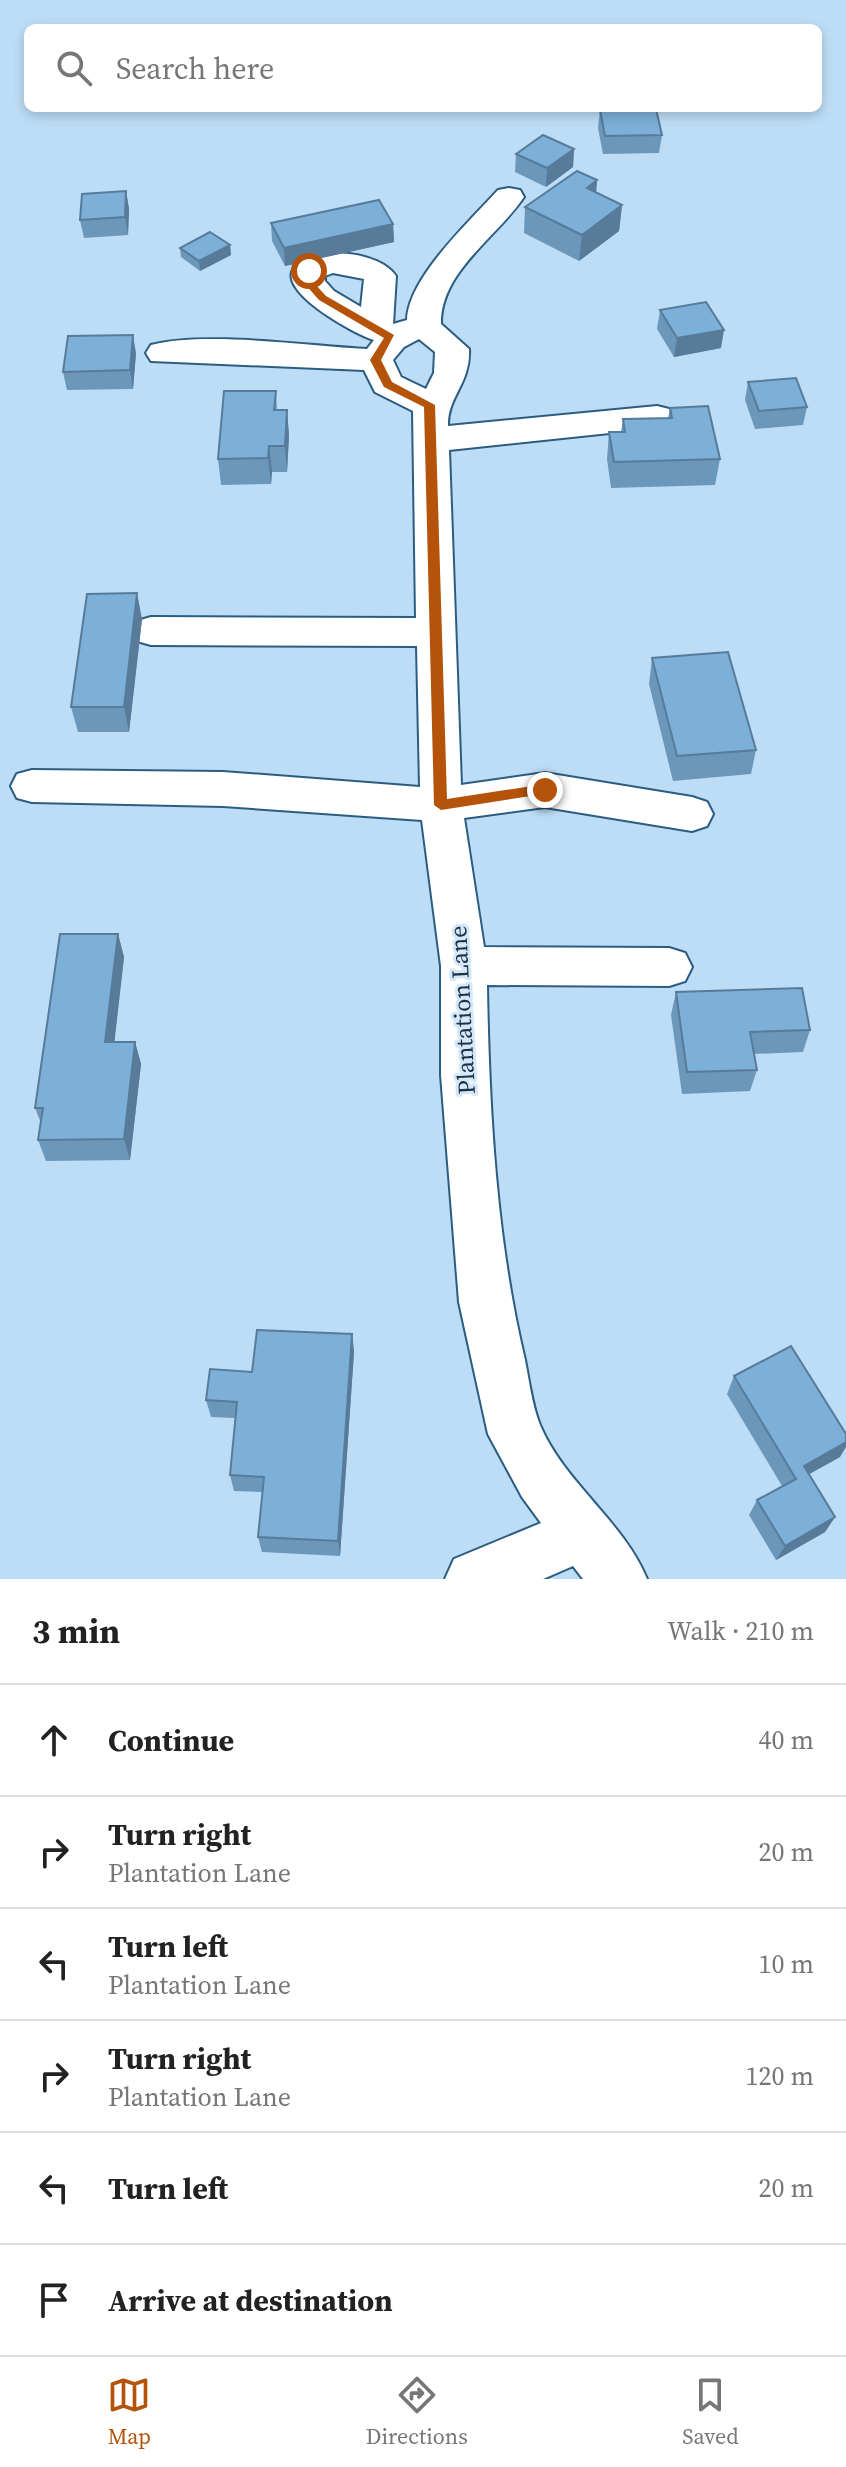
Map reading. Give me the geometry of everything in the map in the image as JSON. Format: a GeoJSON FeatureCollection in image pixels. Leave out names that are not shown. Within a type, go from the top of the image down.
{"type":"FeatureCollection","features":[{"type":"Feature","properties":{"kind":"street"},"geometry":{"type":"LineString","coordinates":[[509,197],[458,253],[424,304],[391,339],[387,384],[431,423],[550,425],[657,417]]}},
{"type":"Feature","properties":{"kind":"street"},"geometry":{"type":"LineString","coordinates":[[163,353],[391,339],[452,349],[454,371],[431,423]]}},
{"type":"Feature","properties":{"kind":"street","name":"Plantation Lane"},"geometry":{"type":"LineString","coordinates":[[431,423],[434,632],[441,805],[464,966],[465,1075],[485,1302],[515,1434],[541,1478],[618,1579]]}},
{"type":"Feature","properties":{"kind":"street"},"geometry":{"type":"LineString","coordinates":[[151,631],[434,632]]}},
{"type":"Feature","properties":{"kind":"street"},"geometry":{"type":"LineString","coordinates":[[32,786],[223,789],[441,805],[545,790],[692,814]]}},
{"type":"Feature","properties":{"kind":"street"},"geometry":{"type":"LineString","coordinates":[[464,966],[669,967]]}},
{"type":"Feature","properties":{"kind":"street"},"geometry":{"type":"LineString","coordinates":[[474,1579],[583,1534]]}},
{"type":"Feature","properties":{"kind":"building"},"geometry":{"type":"Polygon","coordinates":[[[600,112],[657,112],[662,135],[605,136],[600,112]]]}},
{"type":"Feature","properties":{"kind":"building"},"geometry":{"type":"Polygon","coordinates":[[[543,135],[574,149],[547,168],[516,154],[543,135]]]}},
{"type":"Feature","properties":{"kind":"building"},"geometry":{"type":"Polygon","coordinates":[[[577,171],[597,180],[587,188],[622,205],[582,235],[525,207],[577,171]]]}},
{"type":"Feature","properties":{"kind":"building"},"geometry":{"type":"Polygon","coordinates":[[[126,191],[125,217],[80,220],[82,194],[126,191]]]}},
{"type":"Feature","properties":{"kind":"building"},"geometry":{"type":"Polygon","coordinates":[[[379,200],[393,224],[284,248],[271,223],[379,200]]]}},
{"type":"Feature","properties":{"kind":"building"},"geometry":{"type":"Polygon","coordinates":[[[210,232],[230,245],[199,261],[180,248],[210,232]]]}},
{"type":"Feature","properties":{"kind":"building"},"geometry":{"type":"Polygon","coordinates":[[[706,302],[724,330],[677,338],[660,310],[706,302]]]}},
{"type":"Feature","properties":{"kind":"building"},"geometry":{"type":"Polygon","coordinates":[[[133,335],[130,370],[63,372],[68,336],[133,335]]]}},
{"type":"Feature","properties":{"kind":"building"},"geometry":{"type":"Polygon","coordinates":[[[796,378],[807,407],[759,411],[748,382],[796,378]]]}},
{"type":"Feature","properties":{"kind":"building"},"geometry":{"type":"Polygon","coordinates":[[[224,391],[276,391],[274,410],[287,410],[285,446],[269,446],[268,458],[218,459],[224,391]]]}},
{"type":"Feature","properties":{"kind":"building"},"geometry":{"type":"Polygon","coordinates":[[[708,406],[720,459],[614,462],[609,432],[625,432],[623,419],[672,418],[670,408],[708,406]]]}},
{"type":"Feature","properties":{"kind":"building"},"geometry":{"type":"Polygon","coordinates":[[[137,593],[124,707],[71,707],[87,594],[137,593]]]}},
{"type":"Feature","properties":{"kind":"building"},"geometry":{"type":"Polygon","coordinates":[[[728,652],[756,750],[677,756],[652,658],[728,652]]]}},
{"type":"Feature","properties":{"kind":"building"},"geometry":{"type":"Polygon","coordinates":[[[60,934],[118,934],[105,1042],[135,1042],[124,1139],[38,1140],[43,1108],[35,1108],[60,934]]]}},
{"type":"Feature","properties":{"kind":"building"},"geometry":{"type":"Polygon","coordinates":[[[802,988],[810,1030],[750,1032],[757,1070],[687,1072],[676,992],[802,988]]]}},
{"type":"Feature","properties":{"kind":"building"},"geometry":{"type":"Polygon","coordinates":[[[257,1330],[352,1334],[338,1541],[258,1537],[264,1477],[230,1475],[237,1402],[206,1400],[210,1369],[252,1372],[257,1330]]]}},
{"type":"Feature","properties":{"kind":"building"},"geometry":{"type":"Polygon","coordinates":[[[791,1346],[846,1434],[846,1442],[804,1466],[835,1517],[785,1546],[757,1500],[796,1479],[734,1376],[791,1346]]]}},
{"type":"Feature","properties":{"kind":"route"},"geometry":{"type":"LineString","coordinates":[[309,271],[309,283],[322,298],[390,337],[376,360],[387,384],[430,405],[441,805],[545,790]]}}]}
